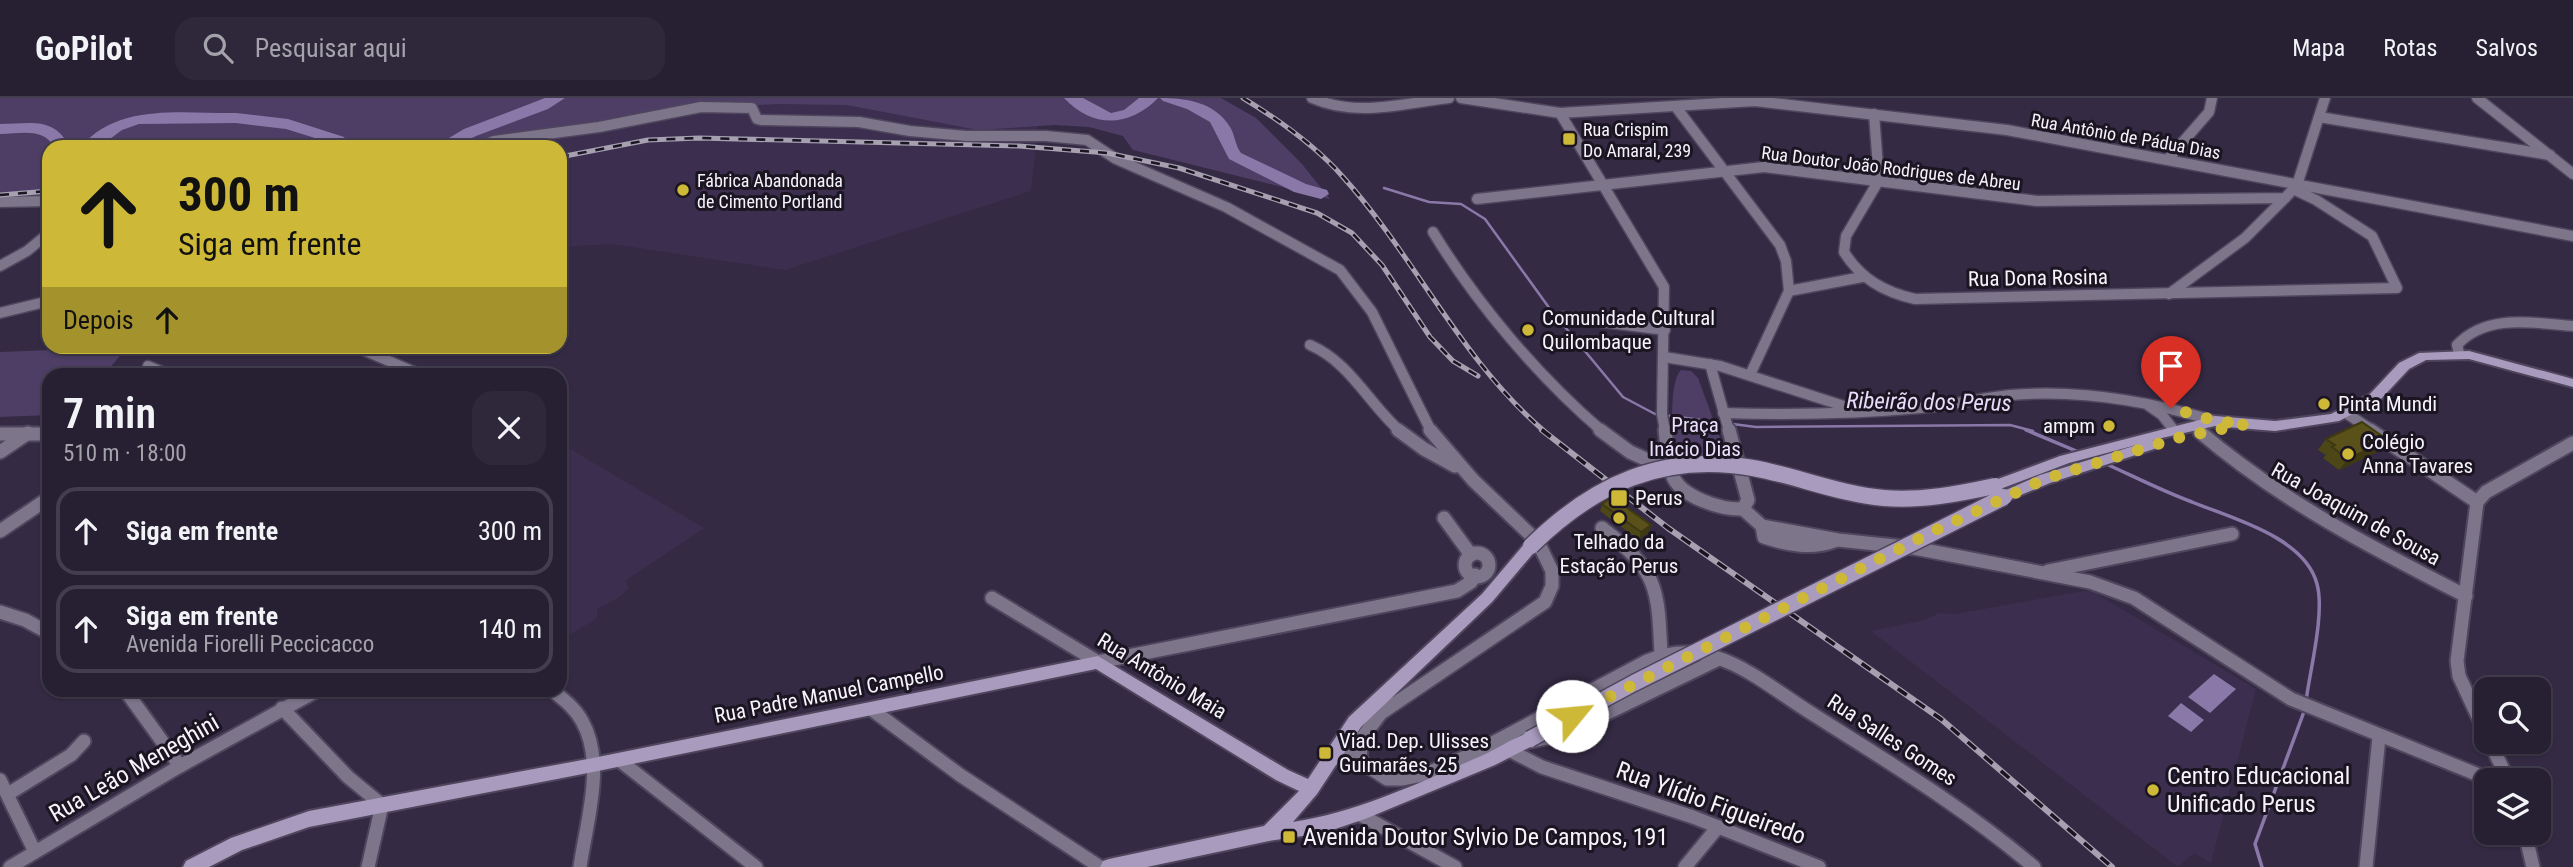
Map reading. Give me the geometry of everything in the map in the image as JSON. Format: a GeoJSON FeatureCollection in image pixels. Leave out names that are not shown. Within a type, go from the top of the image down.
{"type":"FeatureCollection","features":[{"type":"Feature","properties":{"kind":"main road"},"geometry":{"type":"LineString","coordinates":[[1109,867],[1269,833],[1323,825],[1359,814],[1509,750],[1634,683],[1904,547],[1999,491],[2076,456],[2173,429],[2305,423],[2346,413],[2375,397],[2404,366],[2415,359],[2459,353],[2571,384]]}},
{"type":"Feature","properties":{"kind":"main road"},"geometry":{"type":"LineString","coordinates":[[1269,833],[1288,818],[1311,789],[1342,738],[1358,719],[1487,598],[1549,525],[1582,499],[1612,483],[1660,469],[1705,465],[1752,468],[1867,496],[1891,499],[1925,498],[1999,491],[2045,479],[2216,421],[2246,424]]}},
{"type":"Feature","properties":{"kind":"main road","name":"Rua Padre Manuel Campello"},"geometry":{"type":"LineString","coordinates":[[191,867],[237,844],[309,819],[619,760],[1098,662]]}},
{"type":"Feature","properties":{"kind":"main road","name":"Rua Antônio Maia"},"geometry":{"type":"LineString","coordinates":[[1098,662],[1282,775],[1311,789]]}},
{"type":"Feature","properties":{"kind":"street"},"geometry":{"type":"LineString","coordinates":[[1312,98],[1326,104],[1356,108],[1389,108],[1449,98]]}},
{"type":"Feature","properties":{"kind":"street"},"geometry":{"type":"LineString","coordinates":[[1356,108],[1367,98]]}},
{"type":"Feature","properties":{"kind":"street","name":"Rua Antônio de Pádua Dias"},"geometry":{"type":"LineString","coordinates":[[1461,98],[1555,111],[1676,107],[1703,101],[1789,100],[1874,114],[2007,130],[2168,159],[2292,191],[2573,236]]}},
{"type":"Feature","properties":{"kind":"street"},"geometry":{"type":"LineString","coordinates":[[1556,98],[1555,111],[1662,282],[1665,330],[1662,402],[1669,469],[1676,482],[1700,500],[1727,510],[1743,509],[1762,526],[1764,537],[1798,545],[1823,546],[1838,540],[1904,547],[2090,582],[2134,598],[2291,699],[2474,773]]}},
{"type":"Feature","properties":{"kind":"street"},"geometry":{"type":"LineString","coordinates":[[2168,159],[2209,112],[2212,98]]}},
{"type":"Feature","properties":{"kind":"street"},"geometry":{"type":"LineString","coordinates":[[2168,294],[2245,238],[2292,191],[2325,98]]}},
{"type":"Feature","properties":{"kind":"street"},"geometry":{"type":"LineString","coordinates":[[2477,98],[2573,174]]}},
{"type":"Feature","properties":{"kind":"street"},"geometry":{"type":"LineString","coordinates":[[502,140],[599,127],[701,107],[751,108],[757,119],[761,120],[859,121],[910,131],[966,136],[1046,136],[1087,140],[1116,159],[1259,224],[1340,270],[1353,282],[1377,322],[1406,389],[1428,429],[1462,469],[1537,540],[1552,572],[1550,594],[1545,602],[1381,713],[1362,738],[1360,760]]}},
{"type":"Feature","properties":{"kind":"street"},"geometry":{"type":"LineString","coordinates":[[1676,107],[1784,252],[1789,291],[1750,375]]}},
{"type":"Feature","properties":{"kind":"street"},"geometry":{"type":"LineString","coordinates":[[1789,291],[1862,276],[1844,252],[1845,242],[1880,180],[1874,114]]}},
{"type":"Feature","properties":{"kind":"street"},"geometry":{"type":"LineString","coordinates":[[2319,117],[2550,155]]}},
{"type":"Feature","properties":{"kind":"street","name":"Rua Doutor João Rodrigues de Abreu"},"geometry":{"type":"LineString","coordinates":[[1477,199],[1723,170],[1782,168],[2048,201],[2292,191]]}},
{"type":"Feature","properties":{"kind":"street","name":"Rua Dona Rosina"},"geometry":{"type":"LineString","coordinates":[[1862,276],[1886,290],[1915,299],[2397,288],[2372,236],[2316,200],[2292,191]]}},
{"type":"Feature","properties":{"kind":"street"},"geometry":{"type":"LineString","coordinates":[[0,202],[42,201]]}},
{"type":"Feature","properties":{"kind":"street"},"geometry":{"type":"LineString","coordinates":[[1433,232],[1493,318],[1578,409],[1633,455],[1669,469]]}},
{"type":"Feature","properties":{"kind":"street"},"geometry":{"type":"LineString","coordinates":[[0,266],[27,251],[42,239]]}},
{"type":"Feature","properties":{"kind":"street"},"geometry":{"type":"LineString","coordinates":[[0,313],[42,303]]}},
{"type":"Feature","properties":{"kind":"street"},"geometry":{"type":"LineString","coordinates":[[1563,317],[1665,330]]}},
{"type":"Feature","properties":{"kind":"street"},"geometry":{"type":"LineString","coordinates":[[2459,353],[2457,345],[2462,338],[2497,323],[2573,326]]}},
{"type":"Feature","properties":{"kind":"street"},"geometry":{"type":"LineString","coordinates":[[1310,345],[1337,360],[1380,412],[1412,442],[1436,458],[1462,469]]}},
{"type":"Feature","properties":{"kind":"street"},"geometry":{"type":"LineString","coordinates":[[373,354],[405,368]]}},
{"type":"Feature","properties":{"kind":"street"},"geometry":{"type":"LineString","coordinates":[[1664,357],[1710,364],[1750,375],[1860,411]]}},
{"type":"Feature","properties":{"kind":"street"},"geometry":{"type":"LineString","coordinates":[[1710,364],[1748,500],[1743,509]]}},
{"type":"Feature","properties":{"kind":"street"},"geometry":{"type":"LineString","coordinates":[[148,366],[153,368]]}},
{"type":"Feature","properties":{"kind":"street"},"geometry":{"type":"LineString","coordinates":[[1724,414],[1783,415],[1927,408],[1996,397],[2043,394],[2146,404],[2216,421]]}},
{"type":"Feature","properties":{"kind":"street"},"geometry":{"type":"LineString","coordinates":[[2146,404],[2162,415],[2173,429]]}},
{"type":"Feature","properties":{"kind":"street"},"geometry":{"type":"LineString","coordinates":[[2346,413],[2477,502]]}},
{"type":"Feature","properties":{"kind":"street","name":"Rua Joaquim de Sousa"},"geometry":{"type":"LineString","coordinates":[[2195,429],[2238,466],[2286,500],[2466,596]]}},
{"type":"Feature","properties":{"kind":"street"},"geometry":{"type":"LineString","coordinates":[[0,452],[28,433]]}},
{"type":"Feature","properties":{"kind":"street"},"geometry":{"type":"LineString","coordinates":[[0,434],[42,434]]}},
{"type":"Feature","properties":{"kind":"street"},"geometry":{"type":"LineString","coordinates":[[2474,708],[2459,676],[2457,661],[2477,502],[2486,492],[2573,443]]}},
{"type":"Feature","properties":{"kind":"street"},"geometry":{"type":"LineString","coordinates":[[0,531],[42,504]]}},
{"type":"Feature","properties":{"kind":"street"},"geometry":{"type":"LineString","coordinates":[[1444,518],[1471,555]]}},
{"type":"Feature","properties":{"kind":"street"},"geometry":{"type":"LineString","coordinates":[[1602,528],[1645,566],[1654,580],[1658,592],[1661,655]]}},
{"type":"Feature","properties":{"kind":"street"},"geometry":{"type":"LineString","coordinates":[[2044,572],[2232,534]]}},
{"type":"Feature","properties":{"kind":"street"},"geometry":{"type":"LineString","coordinates":[[1471,555],[1484,556],[1491,565],[1484,574],[1475,575],[1465,567],[1465,560],[1471,555]]}},
{"type":"Feature","properties":{"kind":"street","name":"Rua Padre Manuel Campello"},"geometry":{"type":"LineString","coordinates":[[1098,662],[1457,591],[1472,582],[1475,575]]}},
{"type":"Feature","properties":{"kind":"street","name":"Rua Antônio Maia"},"geometry":{"type":"LineString","coordinates":[[992,598],[1098,662]]}},
{"type":"Feature","properties":{"kind":"street"},"geometry":{"type":"LineString","coordinates":[[1,614],[25,620],[42,629]]}},
{"type":"Feature","properties":{"kind":"street"},"geometry":{"type":"LineString","coordinates":[[1332,758],[1346,755],[1360,760],[1385,779],[1415,777],[1483,749],[1563,704],[1661,655],[1681,652],[1719,659]]}},
{"type":"Feature","properties":{"kind":"street"},"geometry":{"type":"LineString","coordinates":[[1528,740],[1562,735],[1719,659]]}},
{"type":"Feature","properties":{"kind":"street","name":"Rua Salles Gomes"},"geometry":{"type":"LineString","coordinates":[[1719,659],[1731,663],[1865,745],[1997,836],[2034,867]]}},
{"type":"Feature","properties":{"kind":"street"},"geometry":{"type":"LineString","coordinates":[[130,697],[180,766]]}},
{"type":"Feature","properties":{"kind":"street","name":"Rua Leão Meneghini"},"geometry":{"type":"LineString","coordinates":[[10,867],[180,766],[305,697]]}},
{"type":"Feature","properties":{"kind":"street"},"geometry":{"type":"LineString","coordinates":[[560,697],[571,705],[587,729],[593,765],[580,867]]}},
{"type":"Feature","properties":{"kind":"street"},"geometry":{"type":"LineString","coordinates":[[282,709],[348,777],[382,805],[368,867]]}},
{"type":"Feature","properties":{"kind":"street"},"geometry":{"type":"LineString","coordinates":[[872,709],[960,775],[1100,867]]}},
{"type":"Feature","properties":{"kind":"street"},"geometry":{"type":"LineString","coordinates":[[2366,867],[2377,736]]}},
{"type":"Feature","properties":{"kind":"street"},"geometry":{"type":"LineString","coordinates":[[35,852],[3,787],[71,755],[84,741]]}},
{"type":"Feature","properties":{"kind":"street","name":"Rua Ylídio Figueiredo"},"geometry":{"type":"LineString","coordinates":[[1509,750],[1553,771],[1718,827],[1819,867]]}},
{"type":"Feature","properties":{"kind":"street"},"geometry":{"type":"LineString","coordinates":[[619,760],[756,867]]}},
{"type":"Feature","properties":{"kind":"street"},"geometry":{"type":"LineString","coordinates":[[1359,814],[1455,867]]}},
{"type":"Feature","properties":{"kind":"street"},"geometry":{"type":"LineString","coordinates":[[1685,867],[1718,827]]}},
{"type":"Feature","properties":{"kind":"street"},"geometry":{"type":"LineString","coordinates":[[2528,845],[2533,867]]}},
{"type":"Feature","properties":{"kind":"shaded area"},"geometry":{"type":"Polygon","coordinates":[[[785,102],[1040,108],[1031,191],[785,270],[611,244],[567,247],[567,140],[552,140],[686,112],[785,102]]]}},
{"type":"Feature","properties":{"kind":"shaded area"},"geometry":{"type":"Polygon","coordinates":[[[567,447],[704,528],[625,581],[629,588],[618,598],[597,609],[597,618],[567,637],[567,447]]]}},
{"type":"Feature","properties":{"kind":"shaded area","name":"Centro Educacional Unificado Perus"},"geometry":{"type":"Polygon","coordinates":[[[2090,590],[2256,689],[2211,863],[2194,853],[2178,867],[1871,631],[1925,620],[1939,613],[1955,614],[2090,590]]]}},
{"type":"Feature","properties":{"kind":"shaded area"},"geometry":{"type":"Polygon","coordinates":[[[2214,674],[2236,689],[2210,713],[2188,697],[2214,674]]]}},
{"type":"Feature","properties":{"kind":"shaded area"},"geometry":{"type":"Polygon","coordinates":[[[2181,703],[2204,720],[2191,732],[2168,716],[2181,703]]]}},
{"type":"Feature","properties":{"kind":"green space"},"geometry":{"type":"Polygon","coordinates":[[[0,98],[1221,98],[1256,118],[1302,164],[1330,199],[1133,150],[1123,136],[1089,127],[1055,125],[978,130],[847,105],[779,104],[736,106],[536,140],[42,140],[42,197],[0,198],[0,98]]]}},
{"type":"Feature","properties":{"kind":"green space"},"geometry":{"type":"Polygon","coordinates":[[[42,350],[42,354],[121,354],[110,368],[42,368],[42,415],[0,417],[0,352],[42,350]]]}},
{"type":"Feature","properties":{"kind":"green space","name":"Praça Inácio Dias"},"geometry":{"type":"Polygon","coordinates":[[[1681,370],[1691,371],[1698,378],[1728,460],[1673,460],[1674,386],[1681,370]]]}},
{"type":"Feature","properties":{"kind":"building"},"geometry":{"type":"Polygon","coordinates":[[[2362,422],[2388,440],[2348,459],[2326,439],[2362,422]]]}},
{"type":"Feature","properties":{"kind":"building"},"geometry":{"type":"Polygon","coordinates":[[[1612,497],[1651,525],[1641,532],[1602,504],[1612,497]]]}},
{"type":"Feature","properties":{"kind":"waterway","name":"Ribeirão dos Perus"},"geometry":{"type":"LineString","coordinates":[[454,140],[557,98]]}},
{"type":"Feature","properties":{"kind":"waterway","name":"Ribeirão dos Perus"},"geometry":{"type":"LineString","coordinates":[[1072,98],[1104,116],[1111,117],[1126,115],[1150,98]]}},
{"type":"Feature","properties":{"kind":"waterway","name":"Ribeirão dos Perus"},"geometry":{"type":"LineString","coordinates":[[1168,98],[1192,105],[1216,119],[1235,156],[1300,188],[1321,194]]}},
{"type":"Feature","properties":{"kind":"waterway","name":"Ribeirão dos Perus"},"geometry":{"type":"LineString","coordinates":[[98,140],[116,127],[137,119],[236,118],[288,124],[338,140]]}},
{"type":"Feature","properties":{"kind":"waterway","name":"Ribeirão dos Perus"},"geometry":{"type":"LineString","coordinates":[[0,129],[45,129],[55,134],[58,140]]}},
{"type":"Feature","properties":{"kind":"waterway","name":"Ribeirão dos Perus"},"geometry":{"type":"LineString","coordinates":[[1384,188],[1429,202],[1461,204],[1485,219],[1550,309],[1623,397],[1655,414],[1756,427],[2010,425],[2033,431]]}},
{"type":"Feature","properties":{"kind":"waterway","name":"Ribeirão dos Perus"},"geometry":{"type":"LineString","coordinates":[[2026,430],[2081,453]]}},
{"type":"Feature","properties":{"kind":"waterway","name":"Ribeirão dos Perus"},"geometry":{"type":"LineString","coordinates":[[2104,463],[2265,531],[2298,554],[2310,568],[2317,584],[2319,610],[2306,701]]}},
{"type":"Feature","properties":{"kind":"waterway","name":"Ribeirão dos Perus"},"geometry":{"type":"LineString","coordinates":[[2262,867],[2255,844],[2305,709]]}},
{"type":"Feature","properties":{"kind":"railway"},"geometry":{"type":"LineString","coordinates":[[1243,98],[1296,134],[1321,154],[1343,177],[1369,208],[1487,372],[1514,403],[1544,431]]}},
{"type":"Feature","properties":{"kind":"railway"},"geometry":{"type":"LineString","coordinates":[[567,156],[648,140],[699,138],[1019,146],[1107,153],[1179,168],[1317,213],[1352,233],[1382,265],[1430,337],[1453,361],[1478,376]]}},
{"type":"Feature","properties":{"kind":"railway"},"geometry":{"type":"LineString","coordinates":[[0,195],[42,192]]}},
{"type":"Feature","properties":{"kind":"railway"},"geometry":{"type":"LineString","coordinates":[[1542,430],[1668,528],[1941,719],[2112,867]]}},
{"type":"Feature","properties":{"kind":"place","name":"Rua Crispim Do Amaral, 239"},"geometry":{"type":"Point","coordinates":[1569,139]}},
{"type":"Feature","properties":{"kind":"place","name":"Fábrica Abandonada de Cimento Portland"},"geometry":{"type":"Point","coordinates":[683,190]}},
{"type":"Feature","properties":{"kind":"place","name":"Comunidade Cultural Quilombaque"},"geometry":{"type":"Point","coordinates":[1528,330]}},
{"type":"Feature","properties":{"kind":"place","name":"Pinta Mundi"},"geometry":{"type":"Point","coordinates":[2324,404]}},
{"type":"Feature","properties":{"kind":"place","name":"ampm"},"geometry":{"type":"Point","coordinates":[2109,426]}},
{"type":"Feature","properties":{"kind":"place","name":"Colégio Anna Tavares"},"geometry":{"type":"Point","coordinates":[2348,454]}},
{"type":"Feature","properties":{"kind":"place","name":"Perus"},"geometry":{"type":"Point","coordinates":[1619,498]}},
{"type":"Feature","properties":{"kind":"place","name":"Telhado da Estação Perus"},"geometry":{"type":"Point","coordinates":[1619,518]}},
{"type":"Feature","properties":{"kind":"place","name":"Viad. Dep. Ulisses Guimarães, 25"},"geometry":{"type":"Point","coordinates":[1325,753]}},
{"type":"Feature","properties":{"kind":"place","name":"Centro Educacional Unificado Perus"},"geometry":{"type":"Point","coordinates":[2153,790]}},
{"type":"Feature","properties":{"kind":"place","name":"Avenida Doutor Sylvio De Campos, 191"},"geometry":{"type":"Point","coordinates":[1289,837]}},
{"type":"Feature","properties":{"kind":"route"},"geometry":{"type":"LineString","coordinates":[[1572,716],[1936,530],[2045,479],[2177,438],[2246,424],[2216,421],[2171,408]]}}]}
